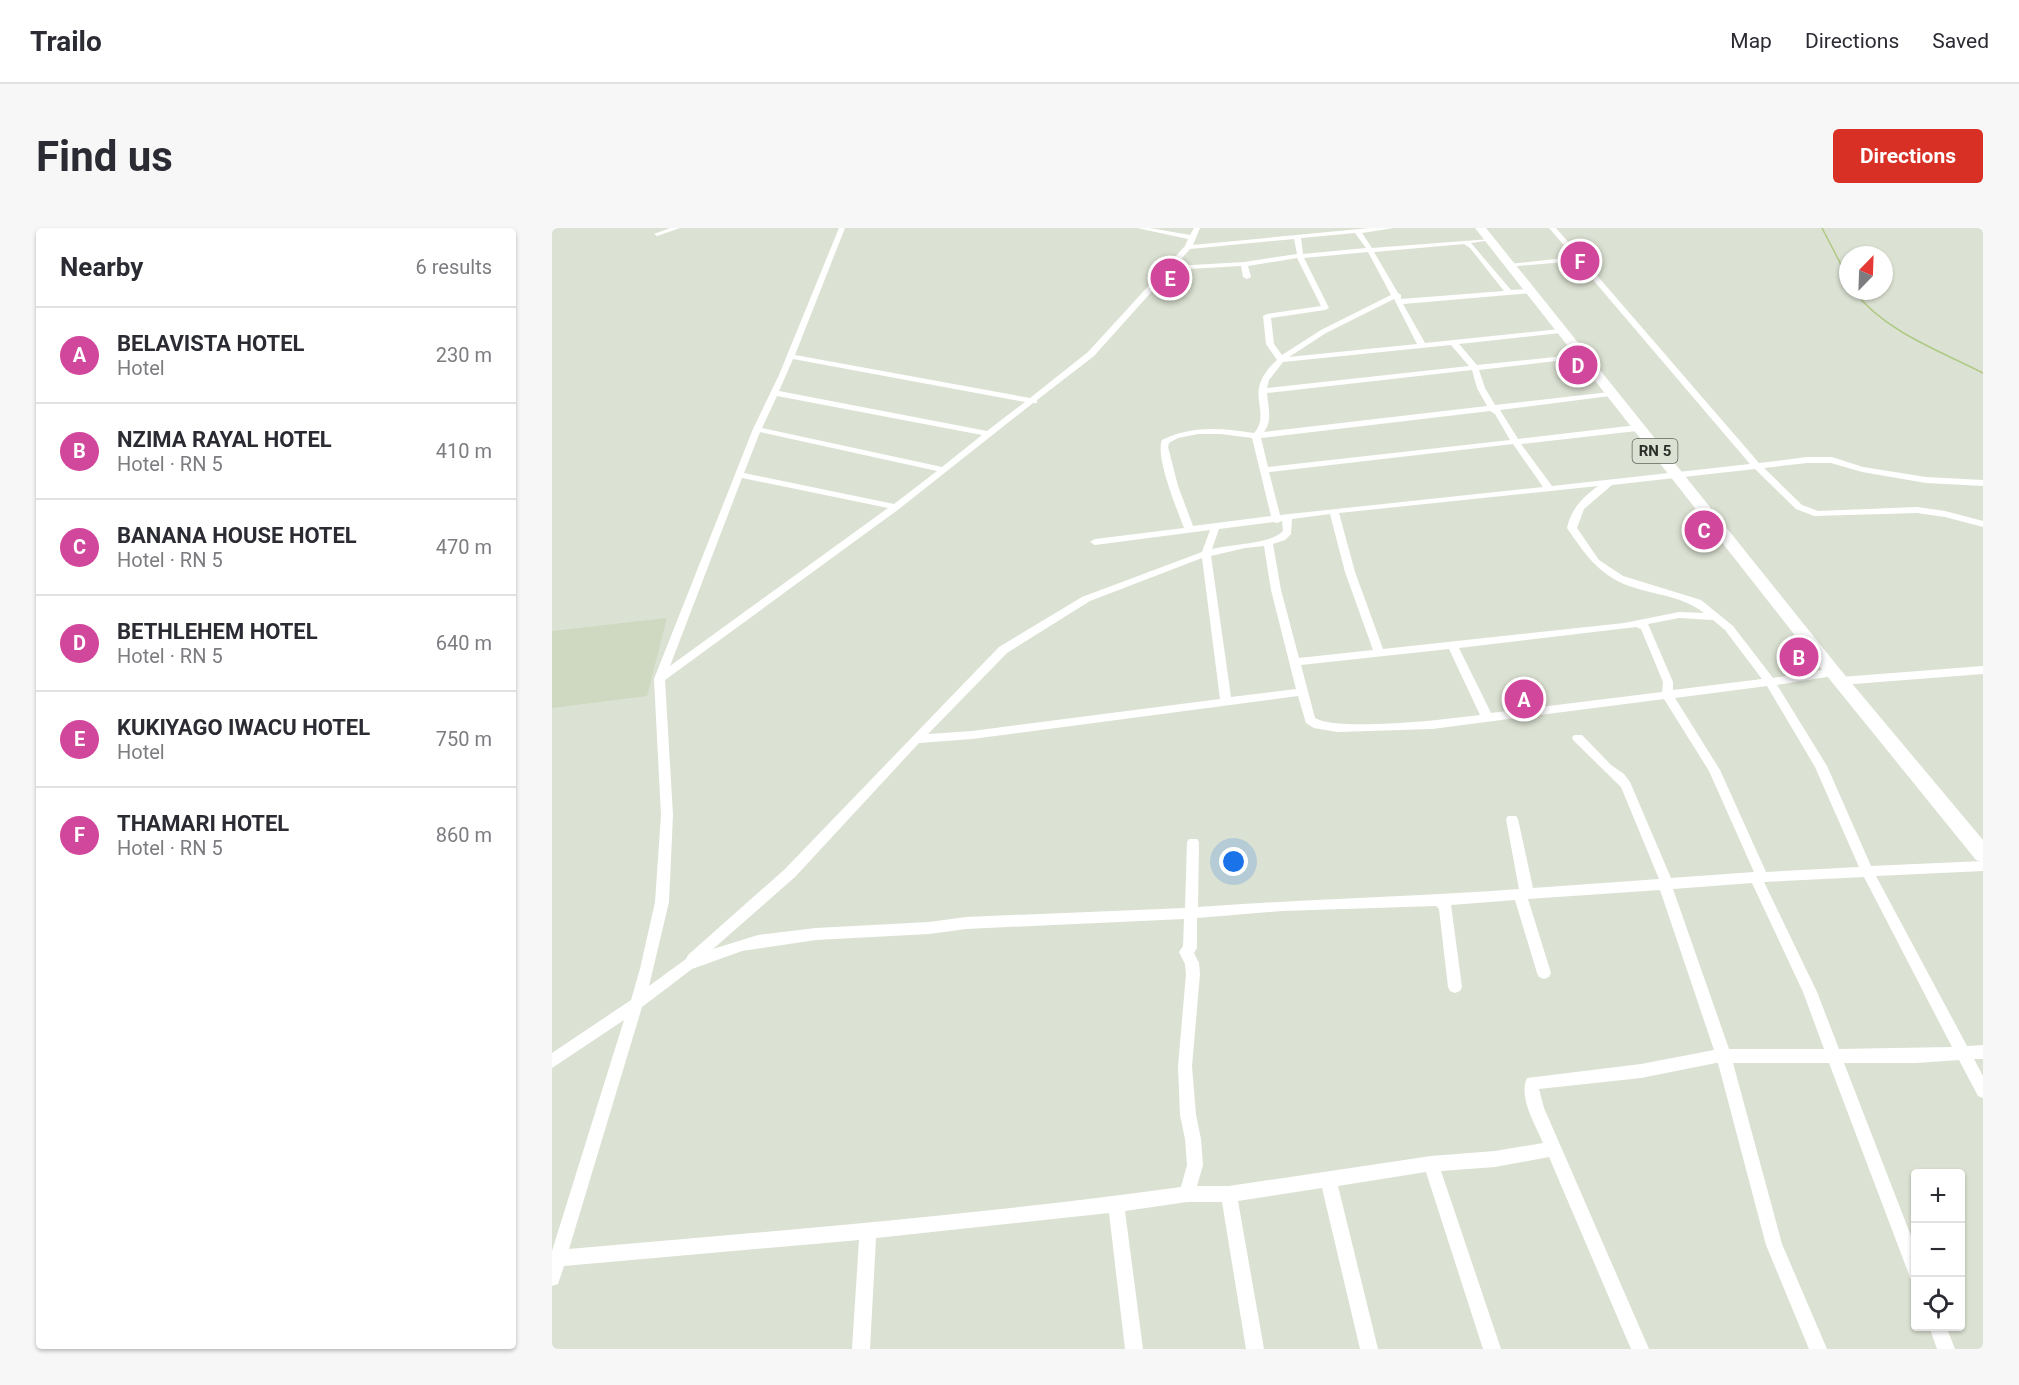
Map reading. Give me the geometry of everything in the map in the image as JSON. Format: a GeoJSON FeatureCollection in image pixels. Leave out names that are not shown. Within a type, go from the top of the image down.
{"type":"FeatureCollection","features":[{"type":"Feature","properties":{"kind":"main road","name":"RN 5"},"geometry":{"type":"LineString","coordinates":[[1484,234],[1837,677],[1983,854]]}},
{"type":"Feature","properties":{"kind":"street"},"geometry":{"type":"LineString","coordinates":[[657,234],[677,228]]}},
{"type":"Feature","properties":{"kind":"street"},"geometry":{"type":"LineString","coordinates":[[552,1278],[637,1003],[662,902],[667,815],[659,678],[741,475],[757,429],[776,393],[842,228]]}},
{"type":"Feature","properties":{"kind":"street"},"geometry":{"type":"LineString","coordinates":[[1140,228],[1191,243],[1297,237],[1338,230]]}},
{"type":"Feature","properties":{"kind":"street"},"geometry":{"type":"LineString","coordinates":[[659,678],[896,507],[1091,354],[1191,243],[1197,228]]}},
{"type":"Feature","properties":{"kind":"street"},"geometry":{"type":"LineString","coordinates":[[1191,243],[1338,230],[1391,228]]}},
{"type":"Feature","properties":{"kind":"street"},"geometry":{"type":"LineString","coordinates":[[1552,228],[1756,465],[1794,503],[1808,511],[1830,514],[1917,510],[1945,514],[1983,524]]}},
{"type":"Feature","properties":{"kind":"street"},"geometry":{"type":"LineString","coordinates":[[1358,230],[1422,345]]}},
{"type":"Feature","properties":{"kind":"street"},"geometry":{"type":"LineString","coordinates":[[1168,268],[1244,264],[1370,249],[1465,242],[1484,234]]}},
{"type":"Feature","properties":{"kind":"street"},"geometry":{"type":"LineString","coordinates":[[1281,360],[1270,344],[1267,316],[1325,308],[1300,256],[1297,237]]}},
{"type":"Feature","properties":{"kind":"street"},"geometry":{"type":"LineString","coordinates":[[1465,242],[1472,247],[1509,293]]}},
{"type":"Feature","properties":{"kind":"street"},"geometry":{"type":"LineString","coordinates":[[1509,266],[1578,260]]}},
{"type":"Feature","properties":{"kind":"street"},"geometry":{"type":"LineString","coordinates":[[1244,264],[1247,277]]}},
{"type":"Feature","properties":{"kind":"street"},"geometry":{"type":"LineString","coordinates":[[1256,436],[1265,428],[1266,422],[1262,390],[1265,380],[1281,360],[1302,344],[1397,298],[1530,291]]}},
{"type":"Feature","properties":{"kind":"street"},"geometry":{"type":"LineString","coordinates":[[1281,360],[1560,331]]}},
{"type":"Feature","properties":{"kind":"street"},"geometry":{"type":"LineString","coordinates":[[1453,342],[1475,368],[1481,388],[1493,409],[1498,412],[1514,441],[1549,489]]}},
{"type":"Feature","properties":{"kind":"street"},"geometry":{"type":"LineString","coordinates":[[790,356],[1034,400]]}},
{"type":"Feature","properties":{"kind":"street"},"geometry":{"type":"LineString","coordinates":[[1262,390],[1581,356]]}},
{"type":"Feature","properties":{"kind":"street"},"geometry":{"type":"LineString","coordinates":[[776,393],[989,434]]}},
{"type":"Feature","properties":{"kind":"street"},"geometry":{"type":"LineString","coordinates":[[1190,530],[1173,486],[1165,442],[1189,432],[1211,430],[1256,436],[1610,394]]}},
{"type":"Feature","properties":{"kind":"street"},"geometry":{"type":"LineString","coordinates":[[1263,470],[1637,428]]}},
{"type":"Feature","properties":{"kind":"street"},"geometry":{"type":"LineString","coordinates":[[757,429],[941,470]]}},
{"type":"Feature","properties":{"kind":"street"},"geometry":{"type":"LineString","coordinates":[[552,1061],[637,1003],[687,965],[790,873],[1003,650],[1086,599],[1206,554],[1250,543],[1268,543],[1282,538],[1288,532],[1263,470],[1256,436]]}},
{"type":"Feature","properties":{"kind":"street"},"geometry":{"type":"LineString","coordinates":[[1095,542],[1334,511],[1609,483],[1756,465],[1832,460],[1862,469],[1907,477],[1941,482],[1983,483]]}},
{"type":"Feature","properties":{"kind":"street"},"geometry":{"type":"LineString","coordinates":[[741,475],[896,507]]}},
{"type":"Feature","properties":{"kind":"street"},"geometry":{"type":"LineString","coordinates":[[1609,483],[1593,494],[1573,520],[1572,528],[1596,562],[1619,578],[1697,602],[1729,628],[1770,682],[1821,766],[1867,871],[1983,1090]]}},
{"type":"Feature","properties":{"kind":"street"},"geometry":{"type":"LineString","coordinates":[[1334,511],[1350,573],[1379,652]]}},
{"type":"Feature","properties":{"kind":"street"},"geometry":{"type":"LineString","coordinates":[[1215,528],[1206,554],[1226,701]]}},
{"type":"Feature","properties":{"kind":"street"},"geometry":{"type":"LineString","coordinates":[[1268,543],[1276,590],[1310,720],[1318,725],[1337,728],[1432,725],[1668,688],[1693,692],[1770,682],[1983,670]]}},
{"type":"Feature","properties":{"kind":"street"},"geometry":{"type":"LineString","coordinates":[[1295,662],[1453,646],[1643,623],[1695,614],[1713,617]]}},
{"type":"Feature","properties":{"kind":"street"},"geometry":{"type":"LineString","coordinates":[[1643,623],[1668,688],[1714,770],[1810,992],[1911,1259]]}},
{"type":"Feature","properties":{"kind":"street"},"geometry":{"type":"LineString","coordinates":[[1453,646],[1488,718]]}},
{"type":"Feature","properties":{"kind":"street"},"geometry":{"type":"LineString","coordinates":[[916,739],[972,735],[1303,692]]}},
{"type":"Feature","properties":{"kind":"street"},"geometry":{"type":"LineString","coordinates":[[1578,738],[1626,785],[1667,884],[1666,891],[1724,1057],[1774,1245],[1818,1349]]}},
{"type":"Feature","properties":{"kind":"street"},"geometry":{"type":"LineString","coordinates":[[1512,819],[1524,893],[1544,973]]}},
{"type":"Feature","properties":{"kind":"street"},"geometry":{"type":"LineString","coordinates":[[1187,1194],[1195,1165],[1188,1115],[1185,1066],[1193,974],[1192,963],[1186,952],[1190,948],[1193,842]]}},
{"type":"Feature","properties":{"kind":"street"},"geometry":{"type":"LineString","coordinates":[[687,965],[741,945],[816,934],[929,928],[966,923],[1438,900],[1867,871],[1983,866]]}},
{"type":"Feature","properties":{"kind":"street"},"geometry":{"type":"LineString","coordinates":[[1438,900],[1445,905],[1446,909],[1455,987]]}},
{"type":"Feature","properties":{"kind":"street"},"geometry":{"type":"LineString","coordinates":[[1640,1349],[1536,1108],[1531,1090],[1532,1083],[1641,1071],[1701,1057],[1833,1057],[1983,1052]]}},
{"type":"Feature","properties":{"kind":"street"},"geometry":{"type":"LineString","coordinates":[[558,1258],[868,1230],[1116,1204],[1187,1194],[1229,1194],[1431,1164],[1495,1159],[1554,1149]]}},
{"type":"Feature","properties":{"kind":"street"},"geometry":{"type":"LineString","coordinates":[[1431,1164],[1492,1349]]}},
{"type":"Feature","properties":{"kind":"street"},"geometry":{"type":"LineString","coordinates":[[1328,1179],[1369,1349]]}},
{"type":"Feature","properties":{"kind":"street"},"geometry":{"type":"LineString","coordinates":[[1229,1194],[1255,1349]]}},
{"type":"Feature","properties":{"kind":"street"},"geometry":{"type":"LineString","coordinates":[[1116,1204],[1134,1349]]}},
{"type":"Feature","properties":{"kind":"street"},"geometry":{"type":"LineString","coordinates":[[861,1349],[868,1230]]}},
{"type":"Feature","properties":{"kind":"street"},"geometry":{"type":"LineString","coordinates":[[1939,1331],[1946,1349]]}},
{"type":"Feature","properties":{"kind":"shaded area"},"geometry":{"type":"Polygon","coordinates":[[[667,618],[647,696],[552,708],[552,631],[667,618]]]}},
{"type":"Feature","properties":{"kind":"waterway"},"geometry":{"type":"LineString","coordinates":[[1822,228],[1839,261]]}},
{"type":"Feature","properties":{"kind":"waterway"},"geometry":{"type":"LineString","coordinates":[[1862,300],[1897,329],[1983,373]]}},
{"type":"Feature","properties":{"kind":"place","name":"THAMARI HOTEL"},"geometry":{"type":"Point","coordinates":[1580,261]}},
{"type":"Feature","properties":{"kind":"place","name":"KUKIYAGO IWACU HOTEL"},"geometry":{"type":"Point","coordinates":[1170,278]}},
{"type":"Feature","properties":{"kind":"place","name":"BETHLEHEM HOTEL"},"geometry":{"type":"Point","coordinates":[1578,365]}},
{"type":"Feature","properties":{"kind":"place","name":"BANANA HOUSE HOTEL"},"geometry":{"type":"Point","coordinates":[1704,530]}},
{"type":"Feature","properties":{"kind":"place","name":"NZIMA RAYAL HOTEL"},"geometry":{"type":"Point","coordinates":[1799,657]}},
{"type":"Feature","properties":{"kind":"place","name":"BELAVISTA HOTEL"},"geometry":{"type":"Point","coordinates":[1524,699]}}]}
